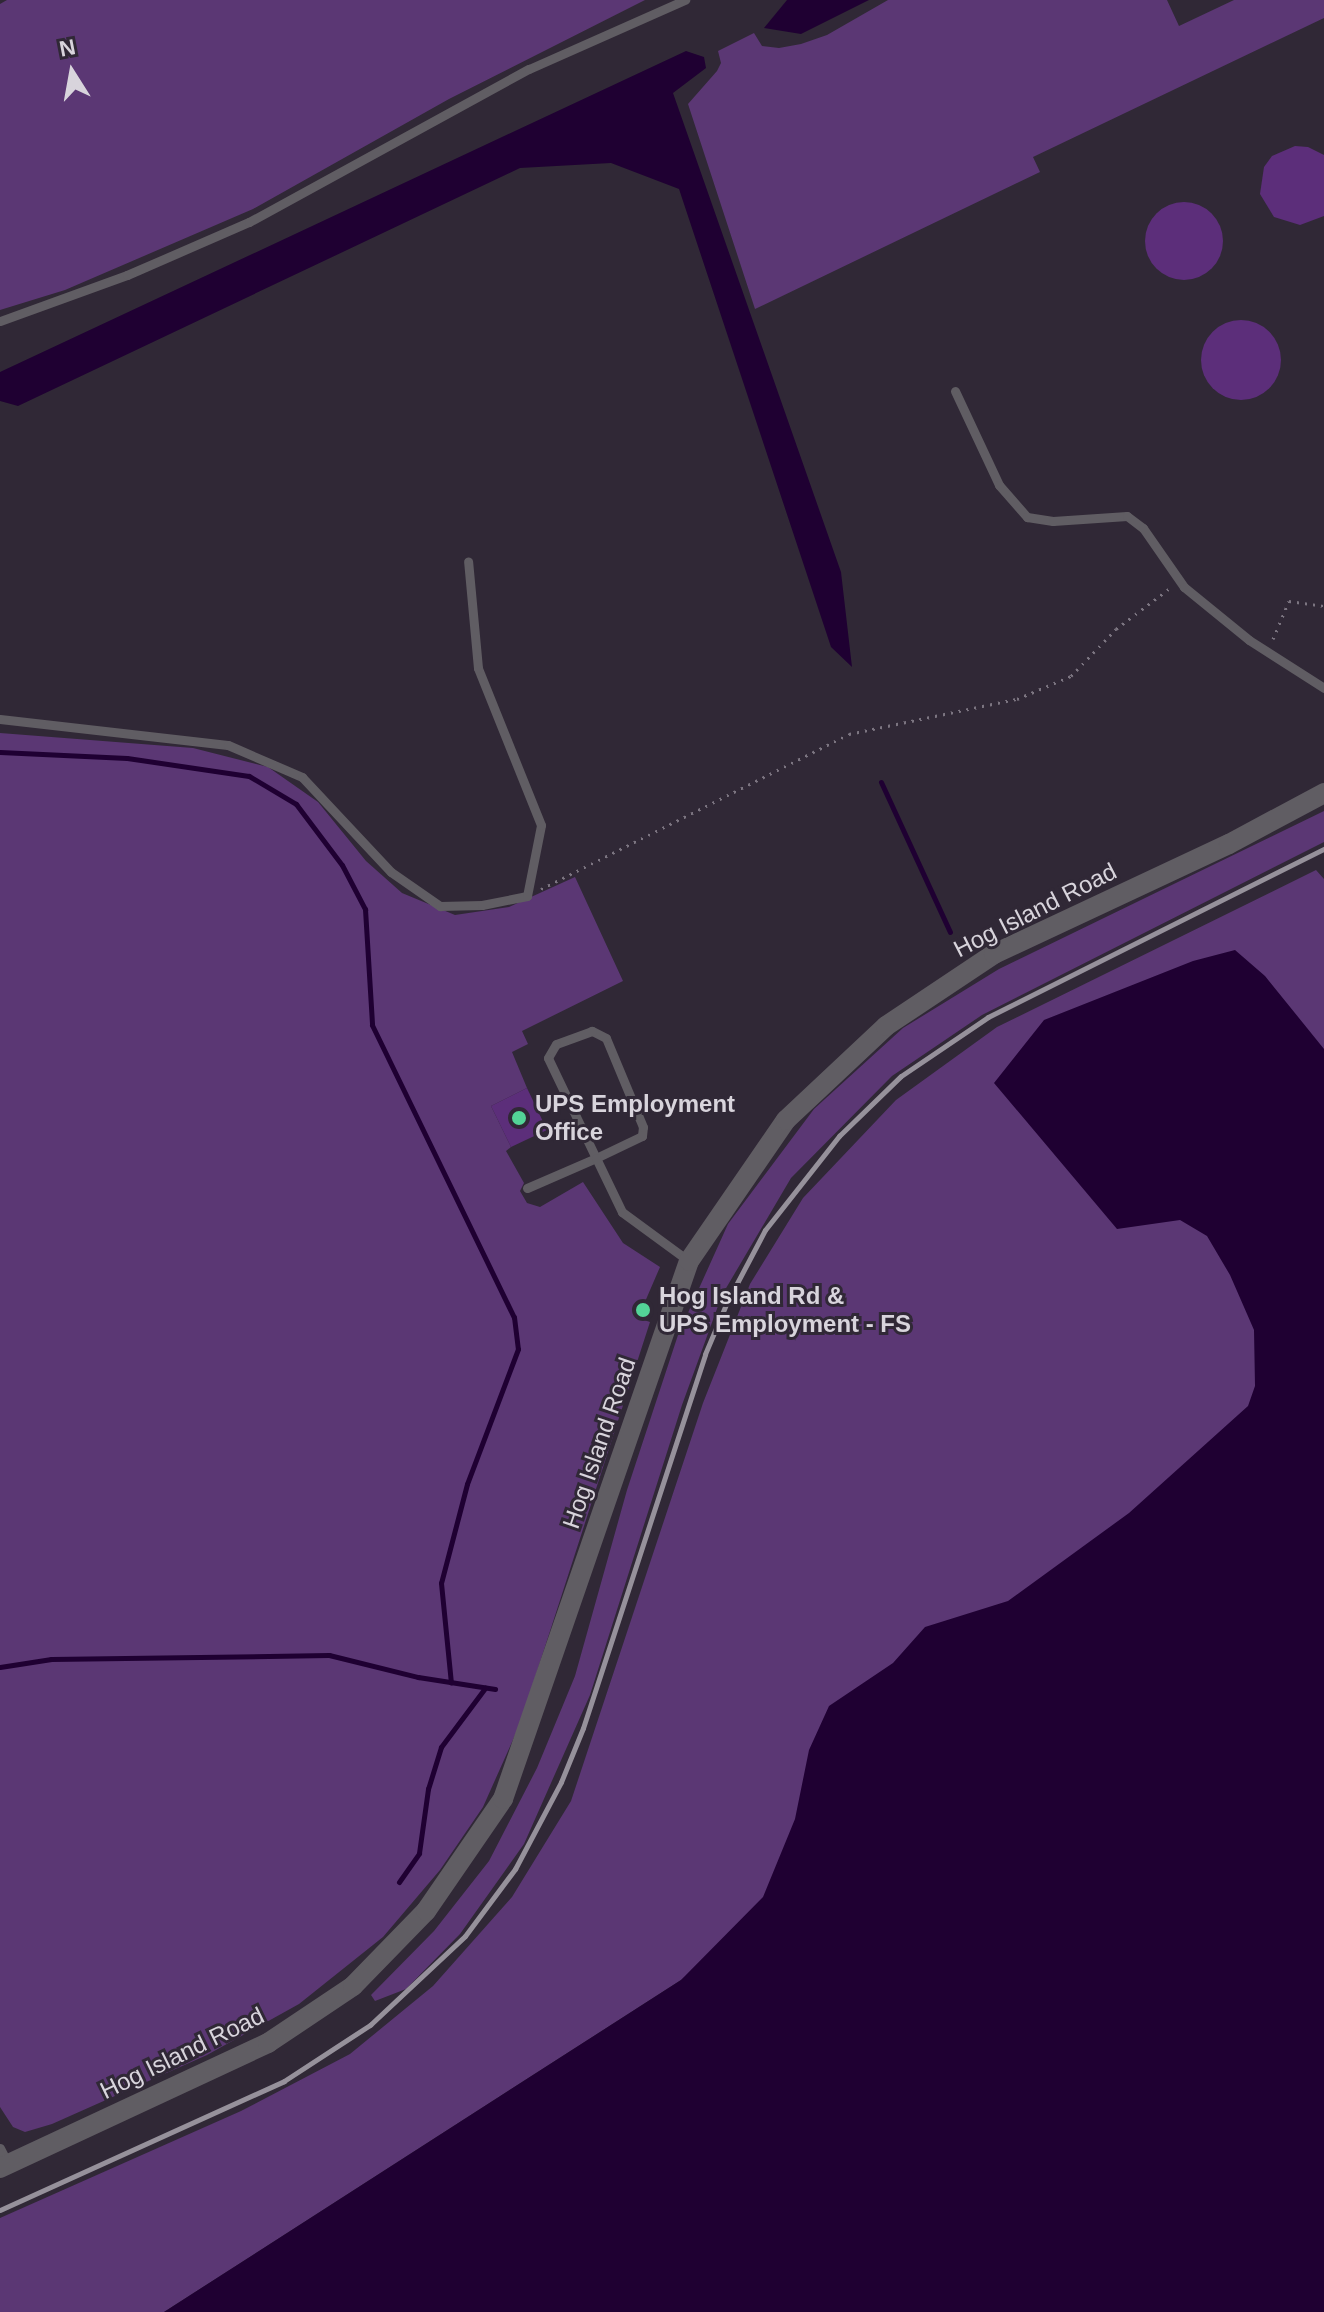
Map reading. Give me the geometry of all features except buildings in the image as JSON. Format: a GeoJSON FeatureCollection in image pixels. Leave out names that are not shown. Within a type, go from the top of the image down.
{"type":"FeatureCollection","features":[{"type":"Feature","properties":{"kind":"street","name":"Hog Island Road"},"geometry":{"type":"LineString","coordinates":[[3,2160],[268,2043],[353,1986],[426,1911],[503,1799],[689,1261],[786,1120],[886,1026],[994,954],[1229,844],[1324,793]]}},
{"type":"Feature","properties":{"kind":"lane"},"geometry":{"type":"LineString","coordinates":[[0,321],[127,275],[249,222],[529,69],[685,0]]}},
{"type":"Feature","properties":{"kind":"lane"},"geometry":{"type":"LineString","coordinates":[[955,391],[999,485],[1027,517],[1053,521],[1127,516],[1143,528],[1179,581],[1230,625],[1324,688]]}},
{"type":"Feature","properties":{"kind":"lane"},"geometry":{"type":"LineString","coordinates":[[0,719],[228,745],[302,777],[391,872],[440,906],[482,905],[527,896],[541,825],[478,668],[468,561]]}},
{"type":"Feature","properties":{"kind":"lane"},"geometry":{"type":"LineString","coordinates":[[527,1188],[596,1158],[642,1136],[643,1127],[606,1038],[592,1031],[556,1044],[548,1058],[596,1158],[622,1212],[689,1261]]}},
{"type":"Feature","properties":{"kind":"path"},"geometry":{"type":"LineString","coordinates":[[527,896],[849,734],[1017,699],[1071,676],[1116,629],[1179,581]]}},
{"type":"Feature","properties":{"kind":"path"},"geometry":{"type":"LineString","coordinates":[[1266,651],[1289,601],[1324,606]]}},
{"type":"Feature","properties":{"kind":"shaded area"},"geometry":{"type":"Polygon","coordinates":[[[7,0],[645,0],[449,99],[253,209],[65,290],[0,310],[0,4],[7,0]]]}},
{"type":"Feature","properties":{"kind":"shaded area"},"geometry":{"type":"Polygon","coordinates":[[[787,0],[869,0],[801,34],[764,28],[787,0]]]}},
{"type":"Feature","properties":{"kind":"shaded area"},"geometry":{"type":"Polygon","coordinates":[[[888,0],[1167,0],[1179,26],[1234,0],[1324,0],[1324,18],[1033,157],[1040,172],[755,309],[688,104],[717,71],[721,63],[718,51],[754,33],[762,46],[779,48],[801,44],[827,35],[888,0]]]}},
{"type":"Feature","properties":{"kind":"shaded area"},"geometry":{"type":"Polygon","coordinates":[[[686,51],[704,57],[706,68],[673,93],[841,572],[852,667],[831,647],[679,189],[611,163],[520,168],[18,406],[0,401],[0,372],[686,51]]]}},
{"type":"Feature","properties":{"kind":"shaded area"},"geometry":{"type":"Polygon","coordinates":[[[0,733],[193,748],[268,767],[318,802],[366,861],[402,893],[455,915],[509,907],[575,877],[623,981],[522,1031],[528,1044],[512,1052],[527,1088],[491,1106],[511,1147],[506,1151],[524,1183],[520,1191],[527,1203],[540,1207],[583,1182],[623,1243],[660,1267],[638,1318],[650,1322],[520,1724],[483,1807],[440,1870],[383,1937],[299,2004],[207,2055],[52,2124],[25,2132],[13,2127],[0,2107],[0,733]]]}},
{"type":"Feature","properties":{"kind":"shaded area"},"geometry":{"type":"Polygon","coordinates":[[[1324,811],[1324,842],[982,1015],[892,1076],[791,1178],[722,1295],[682,1405],[590,1695],[524,1844],[460,1934],[406,1989],[375,2001],[371,1995],[434,1931],[489,1861],[537,1768],[575,1676],[627,1490],[678,1335],[728,1224],[814,1109],[903,1028],[999,969],[1324,811]]]}},
{"type":"Feature","properties":{"kind":"shaded area"},"geometry":{"type":"Polygon","coordinates":[[[1316,870],[1324,879],[1324,1471],[681,1980],[164,2312],[0,2312],[0,2218],[241,2111],[350,2054],[433,1986],[512,1897],[571,1801],[703,1403],[750,1284],[803,1198],[896,1100],[997,1027],[1316,870]]]}},
{"type":"Feature","properties":{"kind":"shaded area"},"geometry":{"type":"Polygon","coordinates":[[[1235,950],[1265,976],[1324,1049],[1324,2312],[164,2312],[681,1980],[763,1897],[795,1819],[809,1750],[829,1706],[893,1663],[925,1627],[1008,1601],[1129,1513],[1248,1406],[1255,1386],[1254,1330],[1230,1275],[1207,1236],[1180,1220],[1117,1229],[994,1083],[1044,1020],[1193,961],[1235,950]]]}},
{"type":"Feature","properties":{"kind":"waterway"},"geometry":{"type":"LineString","coordinates":[[0,752],[127,758],[249,776],[296,804],[342,865],[365,909],[372,1025],[514,1317],[518,1349],[467,1484],[441,1583],[451,1683]]}},
{"type":"Feature","properties":{"kind":"waterway"},"geometry":{"type":"LineString","coordinates":[[881,782],[950,932]]}},
{"type":"Feature","properties":{"kind":"waterway"},"geometry":{"type":"LineString","coordinates":[[0,1667],[51,1659],[329,1655],[418,1677],[495,1689]]}},
{"type":"Feature","properties":{"kind":"waterway"},"geometry":{"type":"LineString","coordinates":[[399,1882],[419,1853],[428,1789],[441,1747],[485,1688]]}},
{"type":"Feature","properties":{"kind":"railway"},"geometry":{"type":"LineString","coordinates":[[0,2210],[284,2081],[370,2025],[465,1936],[515,1869],[561,1782],[583,1728],[705,1354],[727,1302],[765,1230],[839,1136],[901,1076],[988,1017],[1324,849]]}},
{"type":"Feature","properties":{"kind":"place","name":"UPS Employment Office"},"geometry":{"type":"Point","coordinates":[519,1118]}},
{"type":"Feature","properties":{"kind":"place","name":"Hog Island Rd & UPS Employment - FS"},"geometry":{"type":"Point","coordinates":[643,1310]}}]}
